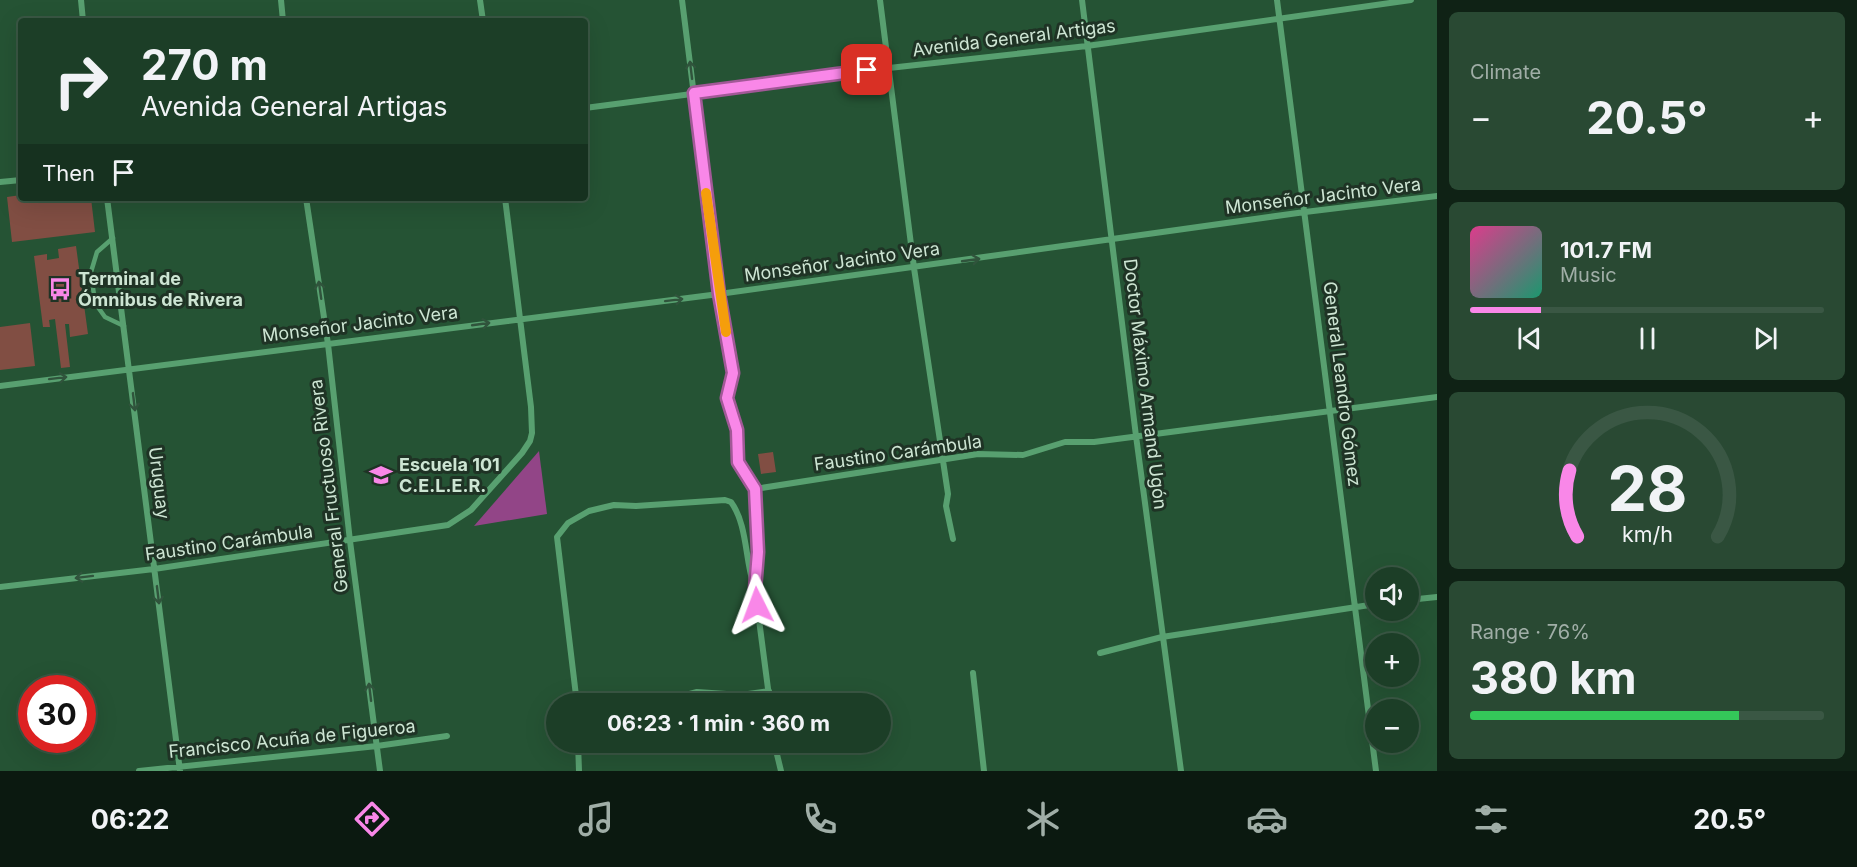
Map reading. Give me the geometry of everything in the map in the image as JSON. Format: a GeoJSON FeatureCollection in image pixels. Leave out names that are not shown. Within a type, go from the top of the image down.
{"type":"FeatureCollection","features":[{"type":"Feature","properties":{"kind":"street"},"geometry":{"type":"LineString","coordinates":[[81,0],[83,18]]}},
{"type":"Feature","properties":{"kind":"street"},"geometry":{"type":"LineString","coordinates":[[281,0],[283,18]]}},
{"type":"Feature","properties":{"kind":"street"},"geometry":{"type":"LineString","coordinates":[[480,0],[483,18]]}},
{"type":"Feature","properties":{"kind":"street"},"geometry":{"type":"LineString","coordinates":[[682,0],[719,294],[733,373],[727,398],[737,430],[738,462],[755,489],[758,552],[755,589]]}},
{"type":"Feature","properties":{"kind":"street"},"geometry":{"type":"LineString","coordinates":[[880,0],[914,268],[944,460],[948,494],[946,506],[953,539]]}},
{"type":"Feature","properties":{"kind":"street","name":"Doctor Máximo Armand Ugón"},"geometry":{"type":"LineString","coordinates":[[1082,0],[1136,436],[1181,771]]}},
{"type":"Feature","properties":{"kind":"street","name":"General Leandro Gómez"},"geometry":{"type":"LineString","coordinates":[[1277,0],[1376,771]]}},
{"type":"Feature","properties":{"kind":"street","name":"Avenida General Artigas"},"geometry":{"type":"LineString","coordinates":[[588,108],[889,68],[1087,46],[1411,0]]}},
{"type":"Feature","properties":{"kind":"street"},"geometry":{"type":"LineString","coordinates":[[0,182],[18,180]]}},
{"type":"Feature","properties":{"kind":"street","name":"Monseñor Jacinto Vera"},"geometry":{"type":"LineString","coordinates":[[0,386],[719,294],[1305,212],[1437,196]]}},
{"type":"Feature","properties":{"kind":"street","name":"Uruguay"},"geometry":{"type":"LineString","coordinates":[[107,201],[180,769]]}},
{"type":"Feature","properties":{"kind":"street","name":"General Fructuoso Rivera"},"geometry":{"type":"LineString","coordinates":[[306,201],[328,344],[350,540],[380,771]]}},
{"type":"Feature","properties":{"kind":"street","name":"Faustino Carámbula"},"geometry":{"type":"LineString","coordinates":[[0,587],[154,569],[448,525],[471,510],[510,468],[530,441],[533,426],[505,201]]}},
{"type":"Feature","properties":{"kind":"street","name":"Faustino Carámbula"},"geometry":{"type":"LineString","coordinates":[[755,489],[978,454],[1023,455],[1065,442],[1094,442],[1437,397]]}},
{"type":"Feature","properties":{"kind":"street"},"geometry":{"type":"LineString","coordinates":[[576,693],[557,537],[568,523],[589,511],[614,505],[636,506],[725,500],[731,502],[737,510],[748,567],[755,589],[769,691],[755,693]]}},
{"type":"Feature","properties":{"kind":"street"},"geometry":{"type":"LineString","coordinates":[[1419,599],[1437,597]]}},
{"type":"Feature","properties":{"kind":"street"},"geometry":{"type":"LineString","coordinates":[[1100,653],[1162,637],[1365,605]]}},
{"type":"Feature","properties":{"kind":"street"},"geometry":{"type":"LineString","coordinates":[[973,673],[984,771]]}},
{"type":"Feature","properties":{"kind":"street"},"geometry":{"type":"LineString","coordinates":[[694,693],[712,693]]}},
{"type":"Feature","properties":{"kind":"street","name":"Francisco Acuña de Figueroa"},"geometry":{"type":"LineString","coordinates":[[140,771],[180,769],[447,736]]}},
{"type":"Feature","properties":{"kind":"street"},"geometry":{"type":"LineString","coordinates":[[578,753],[579,771]]}},
{"type":"Feature","properties":{"kind":"street"},"geometry":{"type":"LineString","coordinates":[[777,753],[781,771]]}},
{"type":"Feature","properties":{"kind":"lane"},"geometry":{"type":"LineString","coordinates":[[113,238],[97,252],[91,272],[95,303],[105,316],[124,326]]}},
{"type":"Feature","properties":{"kind":"shaded area"},"geometry":{"type":"Polygon","coordinates":[[[539,451],[547,514],[474,526],[539,451]]]}},
{"type":"Feature","properties":{"kind":"building"},"geometry":{"type":"Polygon","coordinates":[[[18,195],[18,201],[91,201],[95,232],[12,242],[7,197],[18,195]]]}},
{"type":"Feature","properties":{"kind":"building","name":"Terminal de Ómnibus de Rivera"},"geometry":{"type":"Polygon","coordinates":[[[76,246],[88,334],[70,337],[69,324],[65,324],[70,367],[61,368],[55,319],[49,320],[50,327],[43,327],[34,256],[47,254],[47,260],[59,258],[58,249],[76,246]]]}},
{"type":"Feature","properties":{"kind":"building"},"geometry":{"type":"Polygon","coordinates":[[[30,323],[35,366],[0,370],[0,327],[30,323]]]}},
{"type":"Feature","properties":{"kind":"building"},"geometry":{"type":"Polygon","coordinates":[[[773,452],[776,472],[761,474],[758,454],[773,452]]]}},
{"type":"Feature","properties":{"kind":"slow traffic"},"geometry":{"type":"LineString","coordinates":[[706,193],[726,332]]}},
{"type":"Feature","properties":{"kind":"place","name":"Terminal de Ómnibus de Rivera"},"geometry":{"type":"Point","coordinates":[60,289]}},
{"type":"Feature","properties":{"kind":"place","name":"Escuela 101 C.E.L.E.R."},"geometry":{"type":"Point","coordinates":[381,475]}},
{"type":"Feature","properties":{"kind":"route"},"geometry":{"type":"LineString","coordinates":[[757,605],[755,589],[758,552],[755,489],[738,462],[737,430],[727,398],[733,373],[719,294],[694,93],[867,70]]}}]}
